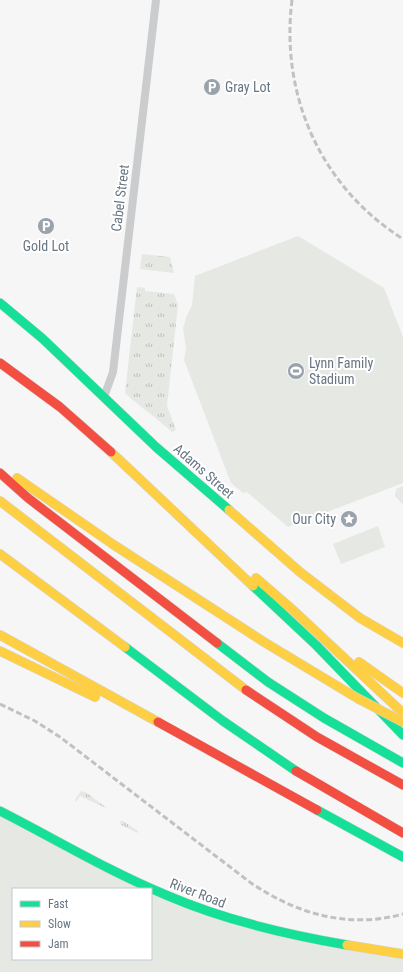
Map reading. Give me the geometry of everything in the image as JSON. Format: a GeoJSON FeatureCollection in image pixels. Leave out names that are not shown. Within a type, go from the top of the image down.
{"type":"FeatureCollection","features":[{"type":"Feature","properties":{"kind":"main road","name":"Adams Street"},"geometry":{"type":"LineString","coordinates":[[0,304],[37,334],[156,447],[316,585],[360,618],[403,643]]}},
{"type":"Feature","properties":{"kind":"main road"},"geometry":{"type":"LineString","coordinates":[[0,362],[60,407],[161,499],[316,645],[403,735]]}},
{"type":"Feature","properties":{"kind":"main road"},"geometry":{"type":"LineString","coordinates":[[0,467],[114,546],[264,642],[344,691],[403,722]]}},
{"type":"Feature","properties":{"kind":"main road"},"geometry":{"type":"LineString","coordinates":[[0,474],[28,498],[268,682],[324,718],[403,762]]}},
{"type":"Feature","properties":{"kind":"main road"},"geometry":{"type":"LineString","coordinates":[[161,499],[340,648],[403,693]]}},
{"type":"Feature","properties":{"kind":"main road"},"geometry":{"type":"LineString","coordinates":[[0,501],[250,693],[317,737],[403,785]]}},
{"type":"Feature","properties":{"kind":"main road"},"geometry":{"type":"LineString","coordinates":[[0,554],[223,721],[312,782],[403,833]]}},
{"type":"Feature","properties":{"kind":"main road"},"geometry":{"type":"LineString","coordinates":[[284,601],[333,649],[403,713]]}},
{"type":"Feature","properties":{"kind":"main road"},"geometry":{"type":"LineString","coordinates":[[0,635],[181,734],[297,800],[403,857]]}},
{"type":"Feature","properties":{"kind":"main road"},"geometry":{"type":"LineString","coordinates":[[0,651],[297,800]]}},
{"type":"Feature","properties":{"kind":"main road"},"geometry":{"type":"LineString","coordinates":[[223,721],[349,795],[403,822]]}},
{"type":"Feature","properties":{"kind":"main road","name":"River Road"},"geometry":{"type":"LineString","coordinates":[[0,811],[150,888]]}},
{"type":"Feature","properties":{"kind":"main road","name":"River Road"},"geometry":{"type":"LineString","coordinates":[[152,889],[200,909],[243,923],[296,936],[403,954]]}},
{"type":"Feature","properties":{"kind":"street","name":"Cabel Street"},"geometry":{"type":"LineString","coordinates":[[104,397],[113,372],[156,0]]}},
{"type":"Feature","properties":{"kind":"green space","name":"Lynn Family Stadium"},"geometry":{"type":"Polygon","coordinates":[[[298,236],[384,288],[403,337],[403,483],[288,527],[247,492],[243,493],[231,483],[184,360],[186,348],[183,328],[192,305],[195,276],[298,236]]]}},
{"type":"Feature","properties":{"kind":"green space"},"geometry":{"type":"Polygon","coordinates":[[[142,254],[170,257],[174,273],[140,269],[142,254]]]}},
{"type":"Feature","properties":{"kind":"green space"},"geometry":{"type":"Polygon","coordinates":[[[137,287],[145,288],[145,291],[174,294],[178,305],[167,406],[176,430],[172,432],[125,393],[137,287]]]}},
{"type":"Feature","properties":{"kind":"green space"},"geometry":{"type":"Polygon","coordinates":[[[403,486],[403,505],[395,496],[396,489],[403,486]]]}},
{"type":"Feature","properties":{"kind":"green space"},"geometry":{"type":"Polygon","coordinates":[[[378,526],[385,547],[341,564],[333,544],[378,526]]]}},
{"type":"Feature","properties":{"kind":"green space"},"geometry":{"type":"Polygon","coordinates":[[[81,791],[87,793],[108,809],[80,796],[76,802],[75,800],[81,791]]]}},
{"type":"Feature","properties":{"kind":"green space"},"geometry":{"type":"Polygon","coordinates":[[[0,813],[200,909],[403,954],[403,972],[0,972],[0,813]]]}},
{"type":"Feature","properties":{"kind":"green space"},"geometry":{"type":"Polygon","coordinates":[[[120,821],[123,821],[138,831],[138,833],[121,825],[120,821]]]}},
{"type":"Feature","properties":{"kind":"railway"},"geometry":{"type":"LineString","coordinates":[[292,0],[290,36],[293,71],[300,104],[312,136],[329,166],[349,193],[374,218],[403,239]]}},
{"type":"Feature","properties":{"kind":"railway"},"geometry":{"type":"LineString","coordinates":[[0,704],[35,721],[60,737],[251,883],[268,894],[305,910],[324,916],[343,919],[363,920],[403,914]]}},
{"type":"Feature","properties":{"kind":"traffic: fast"},"geometry":{"type":"LineString","coordinates":[[0,303],[43,339],[156,447],[229,510]]}},
{"type":"Feature","properties":{"kind":"traffic: fast"},"geometry":{"type":"LineString","coordinates":[[253,586],[316,645],[403,735]]}},
{"type":"Feature","properties":{"kind":"traffic: fast"},"geometry":{"type":"LineString","coordinates":[[217,643],[268,682],[324,718],[403,763]]}},
{"type":"Feature","properties":{"kind":"traffic: fast"},"geometry":{"type":"LineString","coordinates":[[125,647],[223,721],[296,771]]}},
{"type":"Feature","properties":{"kind":"traffic: fast"},"geometry":{"type":"LineString","coordinates":[[317,810],[403,857]]}},
{"type":"Feature","properties":{"kind":"traffic: fast"},"geometry":{"type":"LineString","coordinates":[[0,811],[123,876],[149,888]]}},
{"type":"Feature","properties":{"kind":"traffic: fast"},"geometry":{"type":"LineString","coordinates":[[152,889],[188,904],[232,919],[301,936],[347,945]]}},
{"type":"Feature","properties":{"kind":"traffic: slow"},"geometry":{"type":"LineString","coordinates":[[111,452],[253,586]]}},
{"type":"Feature","properties":{"kind":"traffic: slow"},"geometry":{"type":"LineString","coordinates":[[17,478],[114,545],[264,642]]}},
{"type":"Feature","properties":{"kind":"traffic: slow"},"geometry":{"type":"LineString","coordinates":[[0,501],[246,690]]}},
{"type":"Feature","properties":{"kind":"traffic: slow"},"geometry":{"type":"LineString","coordinates":[[229,510],[300,572],[360,618],[403,643]]}},
{"type":"Feature","properties":{"kind":"traffic: slow"},"geometry":{"type":"LineString","coordinates":[[0,554],[125,647]]}},
{"type":"Feature","properties":{"kind":"traffic: slow"},"geometry":{"type":"LineString","coordinates":[[256,578],[294,611],[403,713]]}},
{"type":"Feature","properties":{"kind":"traffic: slow"},"geometry":{"type":"LineString","coordinates":[[0,635],[158,722]]}},
{"type":"Feature","properties":{"kind":"traffic: slow"},"geometry":{"type":"LineString","coordinates":[[264,642],[357,698],[403,722]]}},
{"type":"Feature","properties":{"kind":"traffic: slow"},"geometry":{"type":"LineString","coordinates":[[0,651],[95,697]]}},
{"type":"Feature","properties":{"kind":"traffic: slow"},"geometry":{"type":"LineString","coordinates":[[359,662],[403,693]]}},
{"type":"Feature","properties":{"kind":"traffic: slow"},"geometry":{"type":"LineString","coordinates":[[347,945],[403,954]]}},
{"type":"Feature","properties":{"kind":"traffic: jam"},"geometry":{"type":"LineString","coordinates":[[0,363],[60,407],[111,452]]}},
{"type":"Feature","properties":{"kind":"traffic: jam"},"geometry":{"type":"LineString","coordinates":[[0,473],[28,498],[217,643]]}},
{"type":"Feature","properties":{"kind":"traffic: jam"},"geometry":{"type":"LineString","coordinates":[[246,690],[317,737],[403,785]]}},
{"type":"Feature","properties":{"kind":"traffic: jam"},"geometry":{"type":"LineString","coordinates":[[158,722],[317,810]]}},
{"type":"Feature","properties":{"kind":"traffic: jam"},"geometry":{"type":"LineString","coordinates":[[296,771],[403,833]]}},
{"type":"Feature","properties":{"kind":"place","name":"Gray Lot"},"geometry":{"type":"Point","coordinates":[212,87]}},
{"type":"Feature","properties":{"kind":"place","name":"Gold Lot"},"geometry":{"type":"Point","coordinates":[46,226]}},
{"type":"Feature","properties":{"kind":"place","name":"Lynn Family Stadium"},"geometry":{"type":"Point","coordinates":[296,371]}},
{"type":"Feature","properties":{"kind":"place","name":"Our City"},"geometry":{"type":"Point","coordinates":[349,519]}}]}
